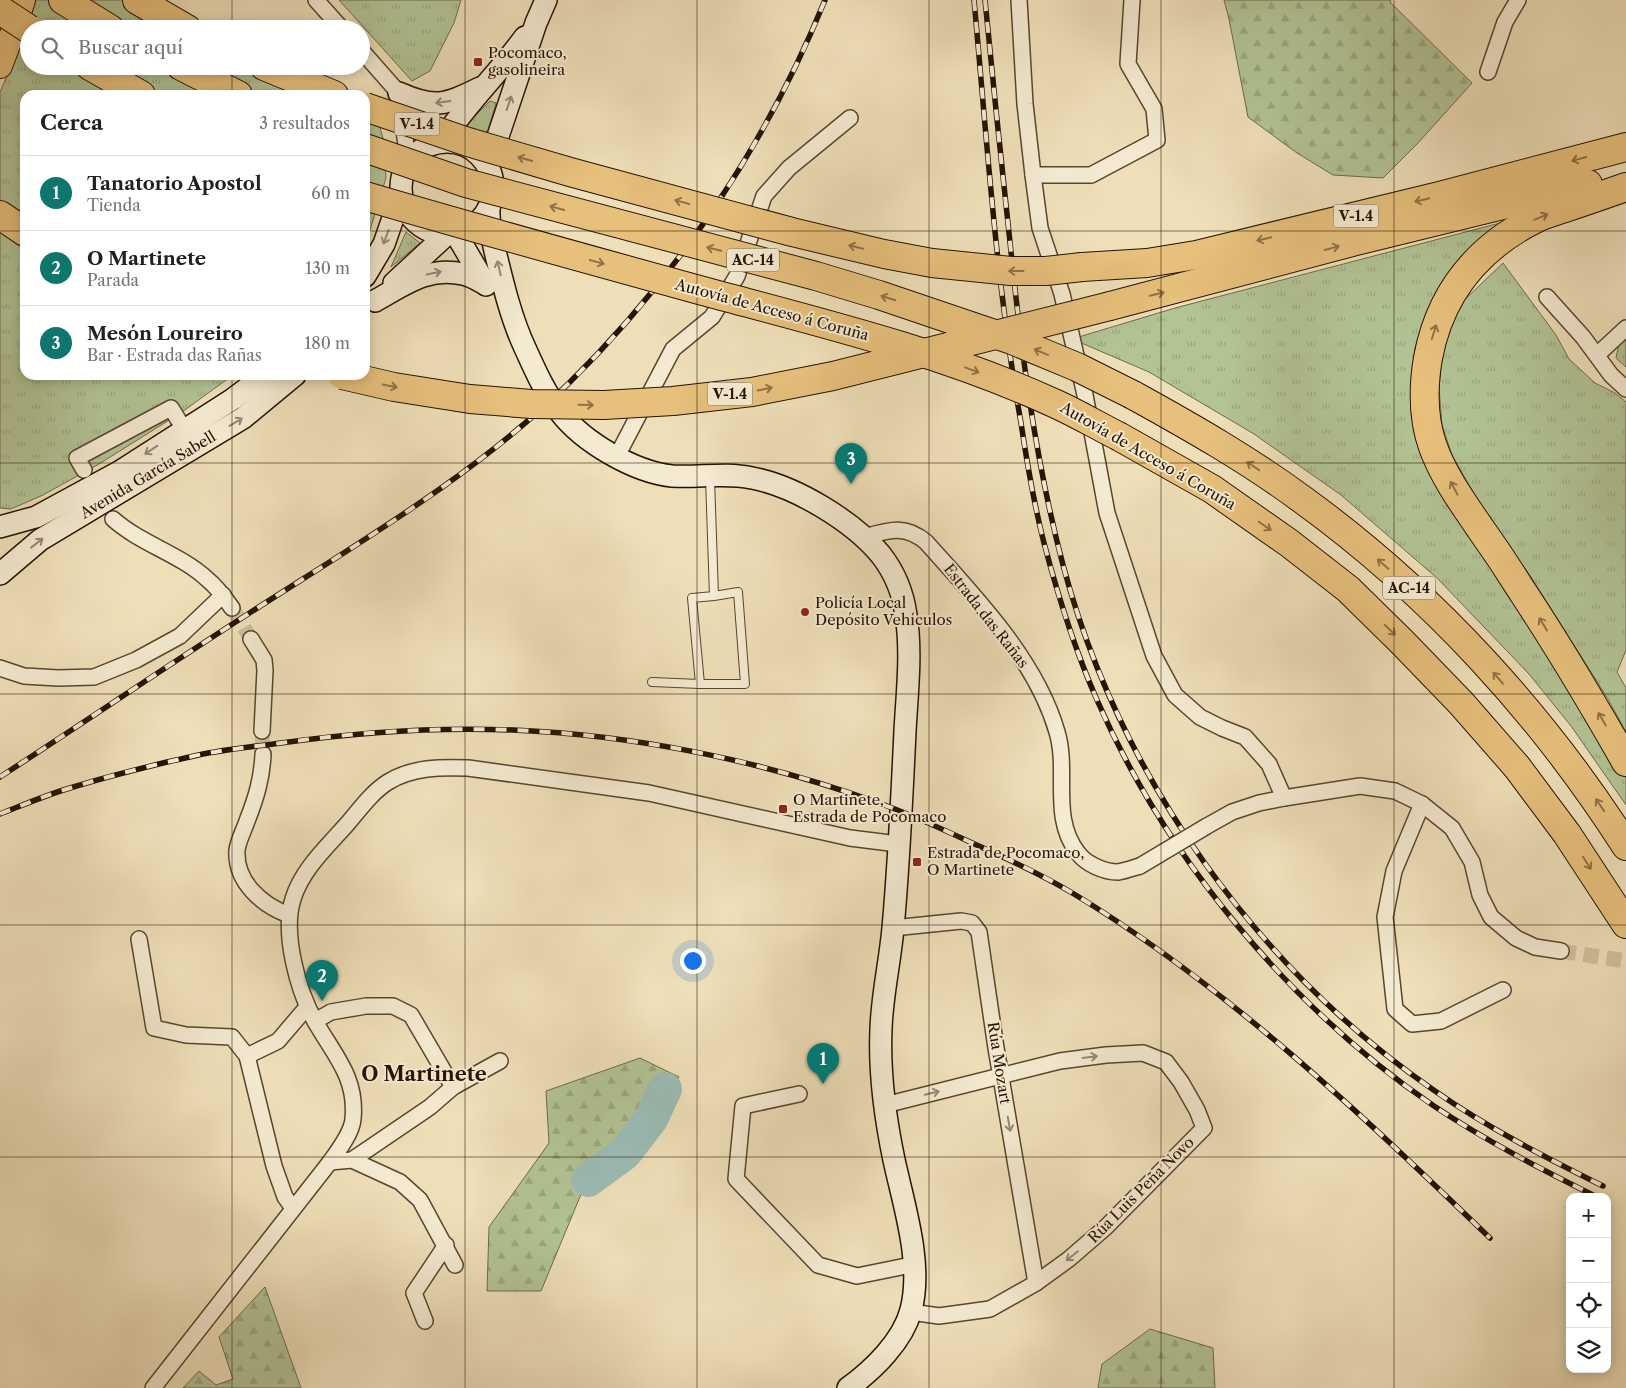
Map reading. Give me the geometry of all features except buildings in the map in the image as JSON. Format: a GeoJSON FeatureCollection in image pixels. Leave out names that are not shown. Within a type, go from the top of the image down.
{"type":"FeatureCollection","features":[{"type":"Feature","properties":{"kind":"highway"},"geometry":{"type":"LineString","coordinates":[[63,0],[95,20]]}},
{"type":"Feature","properties":{"kind":"highway"},"geometry":{"type":"LineString","coordinates":[[137,0],[172,20]]}},
{"type":"Feature","properties":{"kind":"highway"},"geometry":{"type":"LineString","coordinates":[[0,10],[20,23]]}},
{"type":"Feature","properties":{"kind":"highway"},"geometry":{"type":"LineString","coordinates":[[106,75],[132,90]]}},
{"type":"Feature","properties":{"kind":"highway"},"geometry":{"type":"LineString","coordinates":[[199,75],[228,90]]}},
{"type":"Feature","properties":{"kind":"highway"},"geometry":{"type":"LineString","coordinates":[[286,75],[322,90]]}},
{"type":"Feature","properties":{"kind":"highway","name":"V-1.4"},"geometry":{"type":"LineString","coordinates":[[370,109],[468,142],[570,172],[792,232],[884,254],[932,263],[1011,271],[1146,263],[1196,256],[1626,147]]}},
{"type":"Feature","properties":{"kind":"highway","name":"AC-14"},"geometry":{"type":"LineString","coordinates":[[370,150],[466,183],[816,276],[879,295],[1012,340],[1077,367],[1133,394],[1206,435],[1303,500],[1397,576],[1440,616],[1493,672],[1542,730],[1598,802],[1626,846]]}},
{"type":"Feature","properties":{"kind":"highway","name":"V-1.4"},"geometry":{"type":"LineString","coordinates":[[364,380],[394,387],[470,399],[531,404],[604,406],[673,401],[752,392],[833,376],[1356,241],[1626,175]]}},
{"type":"Feature","properties":{"kind":"highway"},"geometry":{"type":"LineString","coordinates":[[1626,187],[1539,218],[1514,231],[1491,248],[1470,268],[1450,294],[1438,318],[1425,378],[1425,409],[1433,446],[1459,498],[1523,591],[1588,695],[1626,762]]}},
{"type":"Feature","properties":{"kind":"highway","name":"Autovía de Acceso á Coruña"},"geometry":{"type":"LineString","coordinates":[[370,197],[541,247],[871,337],[939,358],[1056,404],[1120,437],[1212,489],[1289,542],[1348,589],[1454,696],[1518,767],[1567,834],[1626,924]]}},
{"type":"Feature","properties":{"kind":"highway"},"geometry":{"type":"LineString","coordinates":[[0,215],[20,229]]}},
{"type":"Feature","properties":{"kind":"main road"},"geometry":{"type":"LineString","coordinates":[[0,26],[7,0]]}},
{"type":"Feature","properties":{"kind":"main road"},"geometry":{"type":"LineString","coordinates":[[0,66],[12,37],[23,0]]}},
{"type":"Feature","properties":{"kind":"street"},"geometry":{"type":"LineString","coordinates":[[316,0],[334,20]]}},
{"type":"Feature","properties":{"kind":"street"},"geometry":{"type":"LineString","coordinates":[[1019,0],[1025,104],[1040,228],[1062,294],[1085,395],[1107,513],[1154,656],[1175,695],[1200,717],[1222,728],[1245,736],[1269,764],[1284,798]]}},
{"type":"Feature","properties":{"kind":"street"},"geometry":{"type":"LineString","coordinates":[[1033,175],[1091,175],[1156,140],[1154,109],[1128,64],[1132,0]]}},
{"type":"Feature","properties":{"kind":"street"},"geometry":{"type":"LineString","coordinates":[[1488,72],[1505,22],[1518,0]]}},
{"type":"Feature","properties":{"kind":"street"},"geometry":{"type":"LineString","coordinates":[[488,166],[544,1]]}},
{"type":"Feature","properties":{"kind":"street"},"geometry":{"type":"LineString","coordinates":[[441,142],[456,120],[509,59],[536,23]]}},
{"type":"Feature","properties":{"kind":"street"},"geometry":{"type":"LineString","coordinates":[[370,60],[441,142]]}},
{"type":"Feature","properties":{"kind":"street"},"geometry":{"type":"LineString","coordinates":[[399,92],[426,104],[446,103],[487,85]]}},
{"type":"Feature","properties":{"kind":"street"},"geometry":{"type":"LineString","coordinates":[[399,92],[406,145],[400,184],[401,195],[404,207],[411,218],[421,227],[433,233],[451,234],[470,229],[481,220],[489,208]]}},
{"type":"Feature","properties":{"kind":"street"},"geometry":{"type":"LineString","coordinates":[[616,458],[673,349],[712,317],[736,276],[764,196],[789,168],[850,118]]}},
{"type":"Feature","properties":{"kind":"street"},"geometry":{"type":"LineString","coordinates":[[402,173],[416,152],[441,142],[456,142],[469,147],[480,155],[488,166],[493,180],[493,194],[488,220],[500,273],[517,332]]}},
{"type":"Feature","properties":{"kind":"street"},"geometry":{"type":"LineString","coordinates":[[370,268],[384,244],[401,195]]}},
{"type":"Feature","properties":{"kind":"street"},"geometry":{"type":"LineString","coordinates":[[451,234],[517,332],[545,390],[561,414],[581,432],[616,458],[641,469],[670,476],[734,475],[754,478],[790,490],[846,522],[864,537],[889,566],[900,587],[906,616],[908,644],[906,708],[893,928],[881,1029],[881,1071],[893,1155],[916,1264],[911,1312],[902,1332],[883,1357],[863,1377],[848,1388]]}},
{"type":"Feature","properties":{"kind":"street"},"geometry":{"type":"LineString","coordinates":[[370,306],[451,234]]}},
{"type":"Feature","properties":{"kind":"street"},"geometry":{"type":"LineString","coordinates":[[370,306],[416,278],[440,271],[464,274],[485,284]]}},
{"type":"Feature","properties":{"kind":"street"},"geometry":{"type":"LineString","coordinates":[[1547,297],[1584,337],[1611,375],[1626,389]]}},
{"type":"Feature","properties":{"kind":"street"},"geometry":{"type":"LineString","coordinates":[[1597,354],[1626,328]]}},
{"type":"Feature","properties":{"kind":"street","name":"Avenida García Sabell"},"geometry":{"type":"LineString","coordinates":[[0,527],[36,517],[119,472],[233,399],[258,380]]}},
{"type":"Feature","properties":{"kind":"street","name":"Avenida García Sabell"},"geometry":{"type":"LineString","coordinates":[[0,574],[40,540],[243,418],[289,380]]}},
{"type":"Feature","properties":{"kind":"street"},"geometry":{"type":"LineString","coordinates":[[84,470],[77,458],[170,408],[184,429]]}},
{"type":"Feature","properties":{"kind":"street"},"geometry":{"type":"LineString","coordinates":[[113,519],[123,528],[180,560],[206,578],[223,595],[232,608]]}},
{"type":"Feature","properties":{"kind":"street","name":"Estrada das Rañas"},"geometry":{"type":"LineString","coordinates":[[864,537],[880,532],[906,530],[917,534],[982,606],[1016,651],[1042,693],[1058,733],[1062,765],[1061,803],[1065,829],[1071,844],[1079,856],[1092,865],[1118,872],[1140,866],[1232,812],[1259,803],[1360,786],[1395,791],[1422,804],[1452,828],[1472,862],[1480,895],[1491,917],[1516,938],[1535,947],[1561,951]]}},
{"type":"Feature","properties":{"kind":"street"},"geometry":{"type":"LineString","coordinates":[[0,668],[24,676],[58,678],[94,676],[136,660],[180,636],[223,595]]}},
{"type":"Feature","properties":{"kind":"street"},"geometry":{"type":"LineString","coordinates":[[251,639],[264,660],[262,731]]}},
{"type":"Feature","properties":{"kind":"street"},"geometry":{"type":"LineString","coordinates":[[263,754],[263,772],[237,849],[238,868],[253,893],[269,905],[289,915]]}},
{"type":"Feature","properties":{"kind":"street"},"geometry":{"type":"LineString","coordinates":[[153,1388],[330,1162],[344,1142],[353,1121],[351,1085],[346,1070],[307,1006],[298,979],[289,926],[289,915],[293,897],[314,862],[387,782],[420,770],[441,767],[504,773],[649,793],[850,838],[898,844]]}},
{"type":"Feature","properties":{"kind":"street"},"geometry":{"type":"LineString","coordinates":[[1422,804],[1394,871],[1385,917],[1395,1009],[1412,1024],[1441,1021],[1504,990]]}},
{"type":"Feature","properties":{"kind":"street","name":"Rúa Mozart"},"geometry":{"type":"LineString","coordinates":[[893,928],[961,921],[972,923],[979,932],[1036,1283]]}},
{"type":"Feature","properties":{"kind":"street"},"geometry":{"type":"LineString","coordinates":[[140,939],[154,1028],[186,1035],[232,1037],[247,1056],[274,1166],[285,1197],[293,1208]]}},
{"type":"Feature","properties":{"kind":"street"},"geometry":{"type":"LineString","coordinates":[[247,1056],[278,1040],[307,1006]]}},
{"type":"Feature","properties":{"kind":"street"},"geometry":{"type":"LineString","coordinates":[[315,1021],[331,1012],[366,1006],[393,1006],[411,1015],[454,1087]]}},
{"type":"Feature","properties":{"kind":"street","name":"Rúa Luis Peña Novo"},"geometry":{"type":"LineString","coordinates":[[885,1105],[1060,1061],[1143,1052],[1166,1062],[1181,1082],[1197,1110],[1204,1128],[1106,1228],[1036,1283],[990,1309],[940,1316],[911,1312]]}},
{"type":"Feature","properties":{"kind":"street"},"geometry":{"type":"LineString","coordinates":[[330,1162],[352,1160],[430,1107],[454,1087],[500,1061]]}},
{"type":"Feature","properties":{"kind":"street"},"geometry":{"type":"LineString","coordinates":[[799,1094],[743,1106],[736,1180],[818,1264],[857,1276],[916,1264]]}},
{"type":"Feature","properties":{"kind":"street"},"geometry":{"type":"LineString","coordinates":[[352,1160],[400,1182],[420,1200],[455,1264]]}},
{"type":"Feature","properties":{"kind":"street"},"geometry":{"type":"LineString","coordinates":[[425,1321],[414,1293],[446,1246]]}},
{"type":"Feature","properties":{"kind":"lane"},"geometry":{"type":"LineString","coordinates":[[710,476],[714,596]]}},
{"type":"Feature","properties":{"kind":"lane"},"geometry":{"type":"LineString","coordinates":[[652,682],[700,684],[745,684],[738,592],[692,598],[700,684]]}},
{"type":"Feature","properties":{"kind":"green space"},"geometry":{"type":"Polygon","coordinates":[[[33,0],[164,0],[183,20],[27,20],[33,0]]]}},
{"type":"Feature","properties":{"kind":"green space"},"geometry":{"type":"Polygon","coordinates":[[[339,0],[461,0],[454,23],[430,71],[412,81],[370,34],[370,20],[357,20],[339,0]]]}},
{"type":"Feature","properties":{"kind":"green space"},"geometry":{"type":"Polygon","coordinates":[[[1224,0],[1391,0],[1390,2],[1472,83],[1418,143],[1383,178],[1333,175],[1297,153],[1248,117],[1224,0]]]}},
{"type":"Feature","properties":{"kind":"green space"},"geometry":{"type":"Polygon","coordinates":[[[20,42],[20,75],[264,75],[308,90],[20,90],[20,380],[226,380],[182,412],[99,464],[43,495],[11,509],[0,508],[0,92],[20,42]]]}},
{"type":"Feature","properties":{"kind":"green space"},"geometry":{"type":"Polygon","coordinates":[[[490,101],[496,103],[487,135],[464,127],[490,101]]]}},
{"type":"Feature","properties":{"kind":"green space"},"geometry":{"type":"Polygon","coordinates":[[[370,111],[376,113],[384,142],[386,178],[370,230],[370,111]]]}},
{"type":"Feature","properties":{"kind":"green space"},"geometry":{"type":"Polygon","coordinates":[[[1500,223],[1502,227],[1433,300],[1415,348],[1413,381],[1414,418],[1571,681],[1626,778],[1626,805],[1571,726],[1529,674],[1437,578],[1341,495],[1254,434],[1149,372],[1072,339],[1175,308],[1500,223]]]}},
{"type":"Feature","properties":{"kind":"green space"},"geometry":{"type":"Polygon","coordinates":[[[406,232],[420,243],[391,267],[406,232]]]}},
{"type":"Feature","properties":{"kind":"green space"},"geometry":{"type":"Polygon","coordinates":[[[1503,263],[1556,335],[1569,359],[1595,383],[1615,393],[1626,402],[1626,650],[1617,672],[1626,688],[1626,732],[1608,699],[1533,580],[1482,508],[1452,455],[1442,425],[1439,388],[1443,347],[1460,304],[1503,263]]]}},
{"type":"Feature","properties":{"kind":"green space"},"geometry":{"type":"Polygon","coordinates":[[[1626,334],[1626,367],[1616,358],[1620,339],[1626,334]]]}},
{"type":"Feature","properties":{"kind":"green space"},"geometry":{"type":"Polygon","coordinates":[[[640,1058],[679,1077],[622,1151],[589,1175],[541,1291],[487,1291],[489,1227],[549,1143],[546,1091],[640,1058]]]}},
{"type":"Feature","properties":{"kind":"green space"},"geometry":{"type":"Polygon","coordinates":[[[265,1287],[301,1388],[183,1388],[199,1371],[216,1385],[233,1379],[219,1337],[265,1287]]]}},
{"type":"Feature","properties":{"kind":"green space"},"geometry":{"type":"Polygon","coordinates":[[[1150,1329],[1213,1348],[1215,1388],[1098,1388],[1102,1364],[1150,1329]]]}},
{"type":"Feature","properties":{"kind":"waterway"},"geometry":{"type":"LineString","coordinates":[[588,1180],[625,1153],[651,1119],[665,1089]]}},
{"type":"Feature","properties":{"kind":"tunnel"},"geometry":{"type":"LineString","coordinates":[[232,608],[251,639]]}},
{"type":"Feature","properties":{"kind":"tunnel"},"geometry":{"type":"LineString","coordinates":[[262,731],[263,754]]}},
{"type":"Feature","properties":{"kind":"tunnel"},"geometry":{"type":"LineString","coordinates":[[1561,951],[1626,961]]}},
{"type":"Feature","properties":{"kind":"railway"},"geometry":{"type":"LineString","coordinates":[[0,777],[414,507],[494,449],[568,384],[646,299],[716,205],[776,105],[802,53],[825,0]]}},
{"type":"Feature","properties":{"kind":"railway"},"geometry":{"type":"LineString","coordinates":[[974,0],[1005,318],[1034,498],[1049,563],[1074,642],[1097,700],[1125,759],[1159,816],[1196,872],[1238,926],[1283,977],[1331,1024],[1381,1067],[1434,1106],[1514,1154],[1589,1193]]}},
{"type":"Feature","properties":{"kind":"railway"},"geometry":{"type":"LineString","coordinates":[[985,0],[1019,323],[1044,485],[1063,565],[1088,643],[1120,719],[1158,792],[1203,861],[1254,926],[1310,987],[1370,1042],[1455,1105],[1538,1153],[1603,1186]]}},
{"type":"Feature","properties":{"kind":"railway"},"geometry":{"type":"LineString","coordinates":[[0,814],[82,784],[203,754],[310,739],[397,731],[513,730],[606,738],[699,753],[790,775],[891,807],[925,821],[1036,873],[1074,894],[1131,931],[1186,970],[1291,1054],[1392,1145],[1490,1238]]}},
{"type":"Feature","properties":{"kind":"place","name":"Pocomaco, gasolineira"},"geometry":{"type":"Point","coordinates":[478,62]}},
{"type":"Feature","properties":{"kind":"place","name":"Mesón Loureiro"},"geometry":{"type":"Point","coordinates":[851,484]}},
{"type":"Feature","properties":{"kind":"place","name":"Policía Local Depósito Vehículos"},"geometry":{"type":"Point","coordinates":[805,612]}},
{"type":"Feature","properties":{"kind":"place","name":"O Martinete, Estrada de Pocomaco"},"geometry":{"type":"Point","coordinates":[783,809]}},
{"type":"Feature","properties":{"kind":"place","name":"Estrada de Pocomaco, O Martinete"},"geometry":{"type":"Point","coordinates":[917,862]}},
{"type":"Feature","properties":{"kind":"place","name":"O Martinete"},"geometry":{"type":"Point","coordinates":[322,1001]}},
{"type":"Feature","properties":{"kind":"place","name":"Tanatorio Apostol"},"geometry":{"type":"Point","coordinates":[823,1084]}},
{"type":"Feature","properties":{"kind":"district","name":"O Martinete"},"geometry":{"type":"Point","coordinates":[424,1074]}}]}
